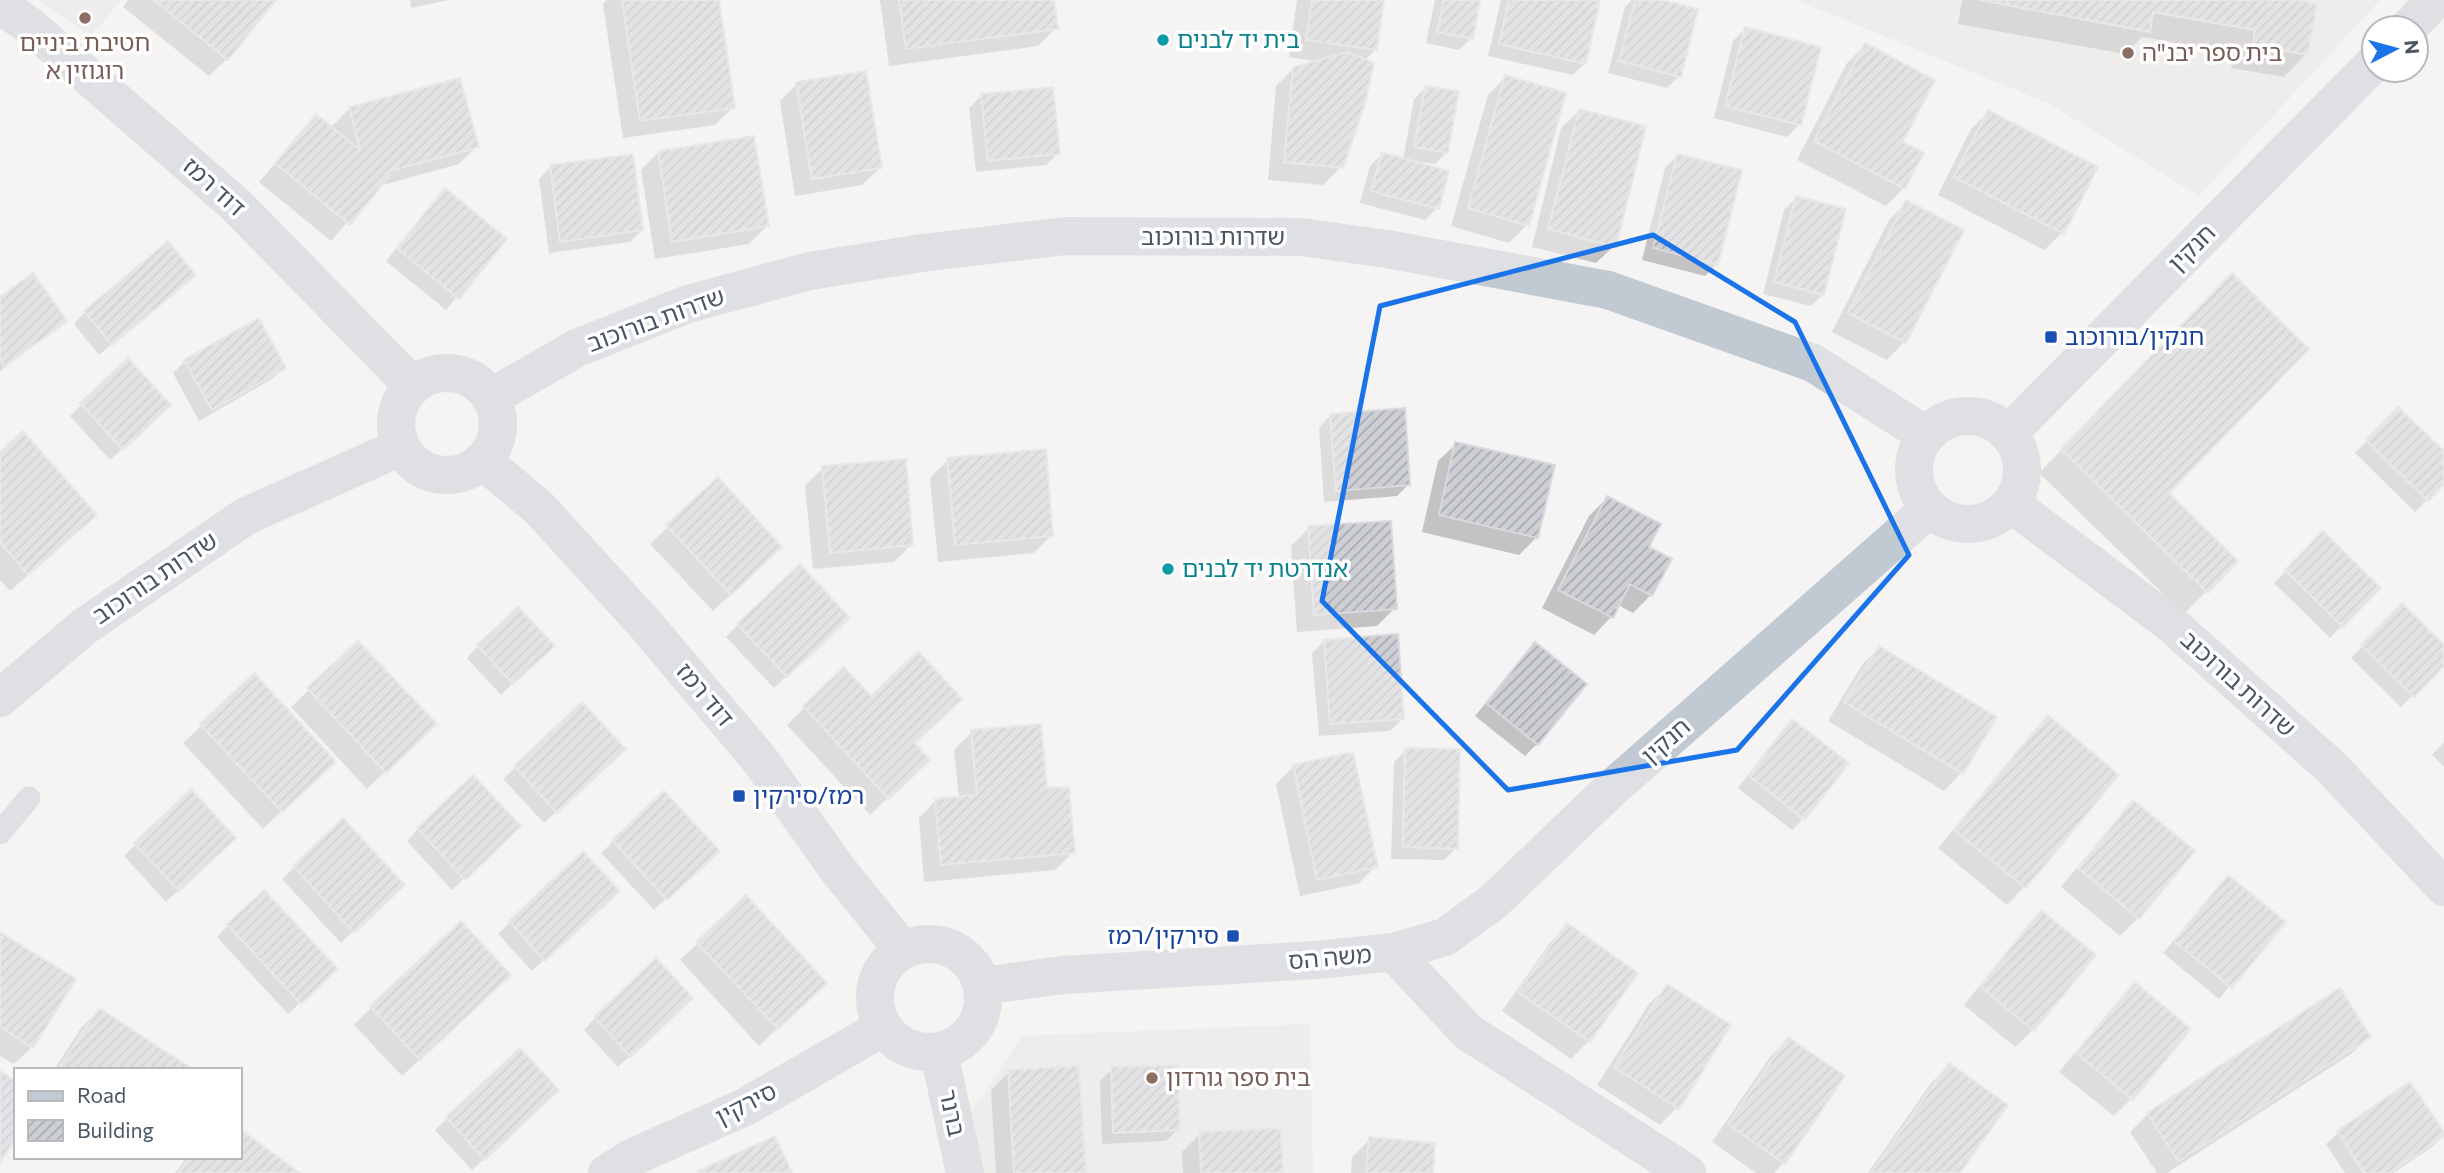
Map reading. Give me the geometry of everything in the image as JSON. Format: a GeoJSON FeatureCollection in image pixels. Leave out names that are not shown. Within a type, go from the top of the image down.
{"type":"FeatureCollection","features":[{"type":"Feature","properties":{"kind":"street"},"geometry":{"type":"LineString","coordinates":[[2422,14],[2435,0]]}},
{"type":"Feature","properties":{"kind":"street","name":"דוד רמז"},"geometry":{"type":"LineString","coordinates":[[0,5],[30,26],[236,205],[413,386]]}},
{"type":"Feature","properties":{"kind":"street","name":"חנקין"},"geometry":{"type":"LineString","coordinates":[[2009,433],[2360,77]]}},
{"type":"Feature","properties":{"kind":"street","name":"שדרות בורוכוב"},"geometry":{"type":"LineString","coordinates":[[491,398],[577,348],[688,304],[810,271],[922,253],[1066,236],[1288,237],[1387,249],[1608,290],[1813,363],[1926,435]]}},
{"type":"Feature","properties":{"kind":"street"},"geometry":{"type":"LineString","coordinates":[[440,373],[454,373],[468,378],[491,398],[498,424],[496,437],[491,450],[469,470],[454,475],[423,469],[410,460],[401,447],[396,431],[396,414],[402,398],[425,378],[440,373]]}},
{"type":"Feature","properties":{"kind":"street"},"geometry":{"type":"LineString","coordinates":[[1958,415],[1986,418],[2009,433],[2019,449],[2023,468],[2020,487],[2011,504],[1997,516],[1980,523],[1962,524],[1944,519],[1929,509],[1919,496],[1914,481],[1913,464],[1926,435],[1940,422],[1958,415]]}},
{"type":"Feature","properties":{"kind":"street","name":"שדרות בורוכוב"},"geometry":{"type":"LineString","coordinates":[[0,698],[85,626],[246,516],[401,447]]}},
{"type":"Feature","properties":{"kind":"street","name":"דוד רמז"},"geometry":{"type":"LineString","coordinates":[[482,460],[539,508],[654,635],[760,760],[839,871],[902,950]]}},
{"type":"Feature","properties":{"kind":"street","name":"שדרות בורוכוב"},"geometry":{"type":"LineString","coordinates":[[2011,504],[2170,623],[2331,767],[2444,887]]}},
{"type":"Feature","properties":{"kind":"street","name":"חנקין"},"geometry":{"type":"LineString","coordinates":[[1392,952],[1445,937],[1493,902],[1609,791],[1929,509]]}},
{"type":"Feature","properties":{"kind":"street"},"geometry":{"type":"LineString","coordinates":[[929,944],[950,949],[968,960],[982,986],[983,1003],[979,1020],[969,1035],[956,1046],[939,1053],[917,1052],[898,1043],[882,1028],[876,1011],[874,994],[888,961],[902,950],[915,945],[929,944]]}},
{"type":"Feature","properties":{"kind":"street","name":"משה הס"},"geometry":{"type":"LineString","coordinates":[[982,986],[1063,975],[1317,960],[1392,952],[1468,1032],[1687,1173]]}},
{"type":"Feature","properties":{"kind":"street","name":"סירקין"},"geometry":{"type":"LineString","coordinates":[[607,1173],[631,1158],[745,1107],[882,1028]]}},
{"type":"Feature","properties":{"kind":"street","name":"ברנר"},"geometry":{"type":"LineString","coordinates":[[939,1053],[965,1173]]}},
{"type":"Feature","properties":{"kind":"lane"},"geometry":{"type":"LineString","coordinates":[[0,833],[29,798]]}},
{"type":"Feature","properties":{"kind":"highlighted area"},"geometry":{"type":"Polygon","coordinates":[[[1653,235],[1795,322],[1909,555],[1737,750],[1508,790],[1322,601],[1380,306],[1653,235]]]}},
{"type":"Feature","properties":{"kind":"shaded area","name":"חטיבת ביניים רוגוזין א"},"geometry":{"type":"Polygon","coordinates":[[[38,0],[121,0],[91,36],[38,0]]]}},
{"type":"Feature","properties":{"kind":"shaded area","name":"בית ספר יבנ\"ה"},"geometry":{"type":"Polygon","coordinates":[[[1796,0],[2380,0],[2367,14],[2360,14],[2360,22],[2199,196],[2050,104],[1796,0]]]}},
{"type":"Feature","properties":{"kind":"shaded area","name":"בית ספר גורדון"},"geometry":{"type":"Polygon","coordinates":[[[1310,1024],[1313,1173],[975,1173],[966,1119],[1022,1036],[1310,1024]]]}},
{"type":"Feature","properties":{"kind":"building"},"geometry":{"type":"Polygon","coordinates":[[[154,0],[276,0],[228,60],[154,0]]]}},
{"type":"Feature","properties":{"kind":"building"},"geometry":{"type":"Polygon","coordinates":[[[622,0],[719,0],[735,108],[640,121],[622,0]]]}},
{"type":"Feature","properties":{"kind":"building"},"geometry":{"type":"Polygon","coordinates":[[[899,0],[1054,0],[1058,29],[906,49],[899,0]]]}},
{"type":"Feature","properties":{"kind":"building"},"geometry":{"type":"Polygon","coordinates":[[[1312,0],[1384,0],[1377,50],[1306,40],[1312,0]]]}},
{"type":"Feature","properties":{"kind":"building"},"geometry":{"type":"Polygon","coordinates":[[[1444,0],[1480,0],[1473,39],[1437,32],[1444,0]]]}},
{"type":"Feature","properties":{"kind":"building"},"geometry":{"type":"Polygon","coordinates":[[[1509,0],[1600,0],[1586,64],[1499,44],[1509,0]]]}},
{"type":"Feature","properties":{"kind":"building"},"geometry":{"type":"Polygon","coordinates":[[[1635,0],[1663,0],[1698,9],[1681,77],[1619,61],[1635,0]]]}},
{"type":"Feature","properties":{"kind":"building"},"geometry":{"type":"Polygon","coordinates":[[[1980,0],[2298,0],[2317,4],[2308,55],[2253,45],[2255,30],[2153,12],[2150,32],[1980,0]]]}},
{"type":"Feature","properties":{"kind":"building"},"geometry":{"type":"Polygon","coordinates":[[[1745,27],[1821,47],[1801,125],[1725,106],[1745,27]]]}},
{"type":"Feature","properties":{"kind":"building"},"geometry":{"type":"Polygon","coordinates":[[[1865,43],[1935,80],[1903,142],[1924,153],[1905,189],[1814,141],[1865,43]]]}},
{"type":"Feature","properties":{"kind":"building"},"geometry":{"type":"Polygon","coordinates":[[[1348,52],[1374,63],[1365,104],[1343,168],[1284,162],[1293,67],[1348,52]]]}},
{"type":"Feature","properties":{"kind":"building"},"geometry":{"type":"Polygon","coordinates":[[[866,71],[882,168],[812,179],[796,82],[866,71]]]}},
{"type":"Feature","properties":{"kind":"building"},"geometry":{"type":"Polygon","coordinates":[[[1505,75],[1566,93],[1529,226],[1468,208],[1505,75]]]}},
{"type":"Feature","properties":{"kind":"building"},"geometry":{"type":"Polygon","coordinates":[[[460,78],[479,147],[386,172],[390,175],[350,225],[275,163],[316,114],[360,150],[349,107],[460,78]]]}},
{"type":"Feature","properties":{"kind":"building"},"geometry":{"type":"Polygon","coordinates":[[[1425,86],[1459,91],[1448,153],[1414,147],[1425,86]]]}},
{"type":"Feature","properties":{"kind":"building"},"geometry":{"type":"Polygon","coordinates":[[[1053,87],[1060,154],[988,161],[981,94],[1053,87]]]}},
{"type":"Feature","properties":{"kind":"building"},"geometry":{"type":"Polygon","coordinates":[[[1579,109],[1646,126],[1616,247],[1548,229],[1579,109]]]}},
{"type":"Feature","properties":{"kind":"building"},"geometry":{"type":"Polygon","coordinates":[[[1988,110],[2098,167],[2064,234],[1954,177],[1988,110]]]}},
{"type":"Feature","properties":{"kind":"building"},"geometry":{"type":"Polygon","coordinates":[[[754,136],[769,226],[672,242],[658,151],[754,136]]]}},
{"type":"Feature","properties":{"kind":"building"},"geometry":{"type":"Polygon","coordinates":[[[1382,152],[1449,171],[1439,209],[1371,191],[1382,152]]]}},
{"type":"Feature","properties":{"kind":"building"},"geometry":{"type":"Polygon","coordinates":[[[633,154],[643,230],[560,242],[550,165],[633,154]]]}},
{"type":"Feature","properties":{"kind":"building"},"geometry":{"type":"Polygon","coordinates":[[[1677,154],[1742,170],[1718,265],[1653,248],[1677,154]]]}},
{"type":"Feature","properties":{"kind":"building"},"geometry":{"type":"Polygon","coordinates":[[[445,188],[507,239],[459,299],[397,248],[445,188]]]}},
{"type":"Feature","properties":{"kind":"building"},"geometry":{"type":"Polygon","coordinates":[[[1796,196],[1846,209],[1824,295],[1774,282],[1796,196]]]}},
{"type":"Feature","properties":{"kind":"building"},"geometry":{"type":"Polygon","coordinates":[[[1906,200],[1964,230],[1906,343],[1848,313],[1906,200]]]}},
{"type":"Feature","properties":{"kind":"building"},"geometry":{"type":"Polygon","coordinates":[[[168,241],[196,275],[112,345],[84,311],[168,241]]]}},
{"type":"Feature","properties":{"kind":"building"},"geometry":{"type":"Polygon","coordinates":[[[33,273],[67,321],[5,366],[0,359],[0,297],[33,273]]]}},
{"type":"Feature","properties":{"kind":"building"},"geometry":{"type":"Polygon","coordinates":[[[2232,273],[2309,349],[2169,493],[2238,561],[2208,593],[2061,449],[2232,273]]]}},
{"type":"Feature","properties":{"kind":"building"},"geometry":{"type":"Polygon","coordinates":[[[259,318],[286,368],[212,410],[184,360],[259,318]]]}},
{"type":"Feature","properties":{"kind":"building"},"geometry":{"type":"Polygon","coordinates":[[[128,358],[171,405],[123,450],[80,403],[128,358]]]}},
{"type":"Feature","properties":{"kind":"building"},"geometry":{"type":"Polygon","coordinates":[[[2398,407],[2444,451],[2444,485],[2428,501],[2366,440],[2398,407]]]}},
{"type":"Feature","properties":{"kind":"building"},"geometry":{"type":"Polygon","coordinates":[[[1405,408],[1410,485],[1336,491],[1330,414],[1405,408]]]}},
{"type":"Feature","properties":{"kind":"building"},"geometry":{"type":"Polygon","coordinates":[[[23,431],[97,515],[28,575],[0,542],[0,452],[23,431]]]}},
{"type":"Feature","properties":{"kind":"building"},"geometry":{"type":"Polygon","coordinates":[[[1455,442],[1555,465],[1538,538],[1439,515],[1455,442]]]}},
{"type":"Feature","properties":{"kind":"building"},"geometry":{"type":"Polygon","coordinates":[[[1046,449],[1053,536],[955,545],[947,458],[1046,449]]]}},
{"type":"Feature","properties":{"kind":"building"},"geometry":{"type":"Polygon","coordinates":[[[906,459],[913,545],[830,553],[822,466],[906,459]]]}},
{"type":"Feature","properties":{"kind":"building"},"geometry":{"type":"Polygon","coordinates":[[[718,477],[782,547],[731,595],[666,525],[718,477]]]}},
{"type":"Feature","properties":{"kind":"building"},"geometry":{"type":"Polygon","coordinates":[[[1607,496],[1661,524],[1649,547],[1672,559],[1652,596],[1630,584],[1613,618],[1558,590],[1607,496]]]}},
{"type":"Feature","properties":{"kind":"building"},"geometry":{"type":"Polygon","coordinates":[[[1391,521],[1397,609],[1314,615],[1308,526],[1391,521]]]}},
{"type":"Feature","properties":{"kind":"building"},"geometry":{"type":"Polygon","coordinates":[[[2323,531],[2381,588],[2343,627],[2285,570],[2323,531]]]}},
{"type":"Feature","properties":{"kind":"building"},"geometry":{"type":"Polygon","coordinates":[[[800,564],[850,618],[787,677],[737,624],[800,564]]]}},
{"type":"Feature","properties":{"kind":"building"},"geometry":{"type":"Polygon","coordinates":[[[2402,603],[2444,645],[2444,666],[2414,697],[2361,645],[2402,603]]]}},
{"type":"Feature","properties":{"kind":"building"},"geometry":{"type":"Polygon","coordinates":[[[518,607],[555,646],[513,684],[477,645],[518,607]]]}},
{"type":"Feature","properties":{"kind":"building"},"geometry":{"type":"Polygon","coordinates":[[[1398,634],[1404,719],[1330,724],[1324,640],[1398,634]]]}},
{"type":"Feature","properties":{"kind":"building"},"geometry":{"type":"Polygon","coordinates":[[[358,641],[437,724],[386,773],[307,688],[358,641]]]}},
{"type":"Feature","properties":{"kind":"building"},"geometry":{"type":"Polygon","coordinates":[[[1535,642],[1587,684],[1538,745],[1486,703],[1535,642]]]}},
{"type":"Feature","properties":{"kind":"building"},"geometry":{"type":"Polygon","coordinates":[[[1879,646],[1997,717],[1963,774],[1844,702],[1879,646]]]}},
{"type":"Feature","properties":{"kind":"building"},"geometry":{"type":"Polygon","coordinates":[[[918,651],[962,699],[915,743],[930,760],[889,799],[803,706],[844,667],[871,696],[918,651]]]}},
{"type":"Feature","properties":{"kind":"building"},"geometry":{"type":"Polygon","coordinates":[[[254,673],[336,762],[282,812],[200,724],[254,673]]]}},
{"type":"Feature","properties":{"kind":"building"},"geometry":{"type":"Polygon","coordinates":[[[582,702],[626,749],[557,813],[514,766],[582,702]]]}},
{"type":"Feature","properties":{"kind":"building"},"geometry":{"type":"Polygon","coordinates":[[[2048,715],[2119,775],[2026,888],[1954,830],[2048,715]]]}},
{"type":"Feature","properties":{"kind":"building"},"geometry":{"type":"Polygon","coordinates":[[[1792,719],[1849,763],[1805,820],[1749,776],[1792,719]]]}},
{"type":"Feature","properties":{"kind":"building"},"geometry":{"type":"Polygon","coordinates":[[[1041,724],[1047,788],[1069,787],[1075,853],[941,865],[935,799],[977,795],[971,730],[1041,724]]]}},
{"type":"Feature","properties":{"kind":"building"},"geometry":{"type":"Polygon","coordinates":[[[1405,748],[1460,749],[1458,849],[1403,847],[1405,748]]]}},
{"type":"Feature","properties":{"kind":"building"},"geometry":{"type":"Polygon","coordinates":[[[1353,752],[1378,867],[1317,880],[1293,765],[1353,752]]]}},
{"type":"Feature","properties":{"kind":"building"},"geometry":{"type":"Polygon","coordinates":[[[473,775],[521,826],[465,880],[417,828],[473,775]]]}},
{"type":"Feature","properties":{"kind":"building"},"geometry":{"type":"Polygon","coordinates":[[[191,789],[236,838],[179,891],[134,843],[191,789]]]}},
{"type":"Feature","properties":{"kind":"building"},"geometry":{"type":"Polygon","coordinates":[[[664,791],[720,851],[667,900],[612,840],[664,791]]]}},
{"type":"Feature","properties":{"kind":"building"},"geometry":{"type":"Polygon","coordinates":[[[2133,800],[2195,851],[2139,919],[2078,868],[2133,800]]]}},
{"type":"Feature","properties":{"kind":"building"},"geometry":{"type":"Polygon","coordinates":[[[343,818],[405,885],[354,933],[293,866],[343,818]]]}},
{"type":"Feature","properties":{"kind":"building"},"geometry":{"type":"Polygon","coordinates":[[[583,851],[620,891],[545,961],[509,921],[583,851]]]}},
{"type":"Feature","properties":{"kind":"building"},"geometry":{"type":"Polygon","coordinates":[[[2228,875],[2286,922],[2232,988],[2174,941],[2228,875]]]}},
{"type":"Feature","properties":{"kind":"building"},"geometry":{"type":"Polygon","coordinates":[[[264,890],[338,969],[301,1004],[227,924],[264,890]]]}},
{"type":"Feature","properties":{"kind":"building"},"geometry":{"type":"Polygon","coordinates":[[[746,895],[827,983],[778,1029],[696,942],[746,895]]]}},
{"type":"Feature","properties":{"kind":"building"},"geometry":{"type":"Polygon","coordinates":[[[2041,910],[2096,955],[2034,1031],[1980,986],[2041,910]]]}},
{"type":"Feature","properties":{"kind":"building"},"geometry":{"type":"Polygon","coordinates":[[[461,921],[511,975],[420,1060],[370,1006],[461,921]]]}},
{"type":"Feature","properties":{"kind":"building"},"geometry":{"type":"Polygon","coordinates":[[[1567,923],[1638,973],[1590,1042],[1518,992],[1567,923]]]}},
{"type":"Feature","properties":{"kind":"building"},"geometry":{"type":"Polygon","coordinates":[[[0,932],[76,979],[33,1048],[0,1027],[0,932]]]}},
{"type":"Feature","properties":{"kind":"building"},"geometry":{"type":"Polygon","coordinates":[[[656,958],[693,998],[631,1057],[594,1017],[656,958]]]}},
{"type":"Feature","properties":{"kind":"building"},"geometry":{"type":"Polygon","coordinates":[[[2135,982],[2191,1029],[2133,1100],[2076,1053],[2135,982]]]}},
{"type":"Feature","properties":{"kind":"building"},"geometry":{"type":"Polygon","coordinates":[[[1667,984],[1731,1025],[1679,1109],[1614,1067],[1667,984]]]}},
{"type":"Feature","properties":{"kind":"building"},"geometry":{"type":"Polygon","coordinates":[[[2340,988],[2371,1037],[2178,1161],[2147,1113],[2340,988]]]}},
{"type":"Feature","properties":{"kind":"building"},"geometry":{"type":"Polygon","coordinates":[[[99,1008],[191,1068],[59,1068],[99,1008]]]}},
{"type":"Feature","properties":{"kind":"building"},"geometry":{"type":"Polygon","coordinates":[[[1788,1037],[1845,1076],[1785,1164],[1728,1124],[1788,1037]]]}},
{"type":"Feature","properties":{"kind":"building"},"geometry":{"type":"Polygon","coordinates":[[[520,1048],[559,1090],[485,1160],[446,1117],[520,1048]]]}},
{"type":"Feature","properties":{"kind":"building"},"geometry":{"type":"Polygon","coordinates":[[[1949,1063],[2008,1105],[1960,1173],[1871,1173],[1949,1063]]]}},
{"type":"Feature","properties":{"kind":"building"},"geometry":{"type":"Polygon","coordinates":[[[1178,1065],[1180,1130],[1113,1133],[1111,1067],[1178,1065]]]}},
{"type":"Feature","properties":{"kind":"building"},"geometry":{"type":"Polygon","coordinates":[[[1079,1066],[1086,1173],[1014,1173],[1008,1070],[1079,1066]]]}},
{"type":"Feature","properties":{"kind":"building"},"geometry":{"type":"Polygon","coordinates":[[[0,1071],[14,1080],[14,1141],[0,1163],[0,1071]]]}},
{"type":"Feature","properties":{"kind":"building"},"geometry":{"type":"Polygon","coordinates":[[[2410,1082],[2444,1132],[2444,1136],[2389,1173],[2364,1173],[2337,1131],[2410,1082]]]}},
{"type":"Feature","properties":{"kind":"building"},"geometry":{"type":"Polygon","coordinates":[[[1281,1128],[1283,1173],[1201,1173],[1199,1132],[1281,1128]]]}},
{"type":"Feature","properties":{"kind":"building"},"geometry":{"type":"Polygon","coordinates":[[[242,1130],[300,1173],[178,1173],[188,1159],[242,1159],[242,1130]]]}},
{"type":"Feature","properties":{"kind":"building"},"geometry":{"type":"Polygon","coordinates":[[[775,1136],[792,1173],[698,1171],[775,1136]]]}},
{"type":"Feature","properties":{"kind":"building"},"geometry":{"type":"Polygon","coordinates":[[[1369,1137],[1435,1143],[1433,1173],[1366,1173],[1369,1137]]]}},
{"type":"Feature","properties":{"kind":"place","name":"חטיבת ביניים רוגוזין א"},"geometry":{"type":"Point","coordinates":[85,18]}},
{"type":"Feature","properties":{"kind":"place","name":"בית יד לבנים"},"geometry":{"type":"Point","coordinates":[1163,40]}},
{"type":"Feature","properties":{"kind":"place","name":"בית ספר יבנ\"ה"},"geometry":{"type":"Point","coordinates":[2128,53]}},
{"type":"Feature","properties":{"kind":"place","name":"חנקין/בורוכוב"},"geometry":{"type":"Point","coordinates":[2051,337]}},
{"type":"Feature","properties":{"kind":"place","name":"אנדרטת יד לבנים"},"geometry":{"type":"Point","coordinates":[1168,569]}},
{"type":"Feature","properties":{"kind":"place","name":"רמז/סירקין"},"geometry":{"type":"Point","coordinates":[739,796]}},
{"type":"Feature","properties":{"kind":"place","name":"סירקין/רמז"},"geometry":{"type":"Point","coordinates":[1233,936]}},
{"type":"Feature","properties":{"kind":"place","name":"בית ספר גורדון"},"geometry":{"type":"Point","coordinates":[1152,1078]}}]}
